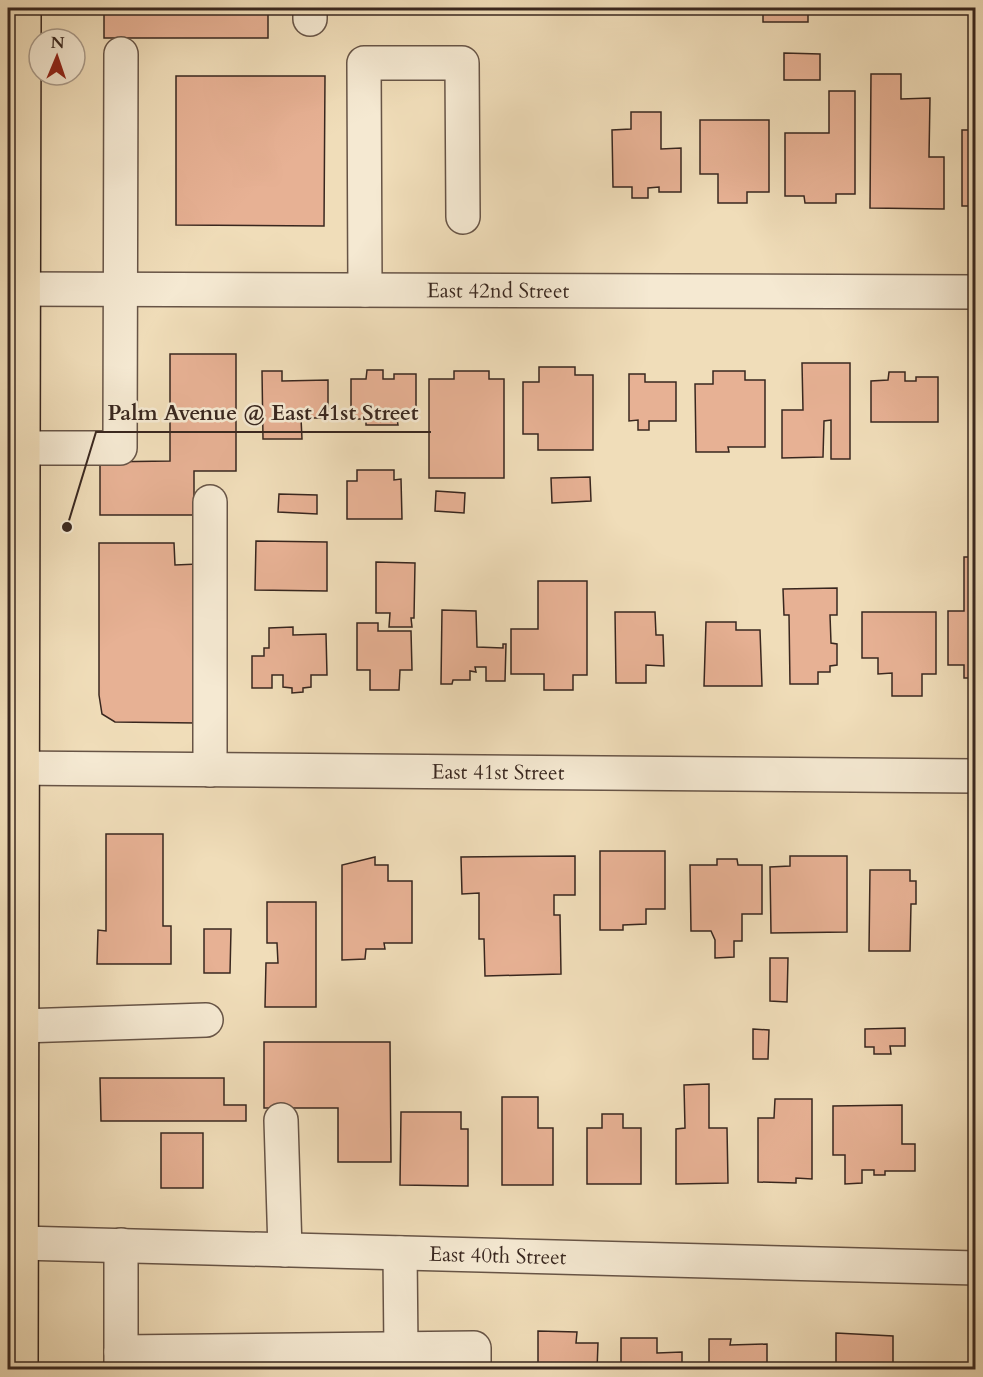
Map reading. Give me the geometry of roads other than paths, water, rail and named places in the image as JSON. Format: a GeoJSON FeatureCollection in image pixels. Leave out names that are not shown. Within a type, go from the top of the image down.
{"type":"FeatureCollection","features":[{"type":"Feature","properties":{"kind":"main road"},"geometry":{"type":"LineString","coordinates":[[21,1370],[14,1210],[17,1031],[14,936],[18,441],[15,290],[16,63],[24,8]]}},
{"type":"Feature","properties":{"kind":"street"},"geometry":{"type":"LineString","coordinates":[[18,441],[120,448],[121,54]]}},
{"type":"Feature","properties":{"kind":"street"},"geometry":{"type":"LineString","coordinates":[[365,290],[364,63],[462,63],[463,218]]}},
{"type":"Feature","properties":{"kind":"street","name":"East 42nd Street"},"geometry":{"type":"LineString","coordinates":[[15,290],[975,292]]}},
{"type":"Feature","properties":{"kind":"street"},"geometry":{"type":"LineString","coordinates":[[210,502],[210,770]]}},
{"type":"Feature","properties":{"kind":"street","name":"East 41st Street"},"geometry":{"type":"LineString","coordinates":[[15,768],[975,776]]}},
{"type":"Feature","properties":{"kind":"street"},"geometry":{"type":"LineString","coordinates":[[17,1031],[206,1020]]}},
{"type":"Feature","properties":{"kind":"street"},"geometry":{"type":"LineString","coordinates":[[281,1120],[285,1250]]}},
{"type":"Feature","properties":{"kind":"street"},"geometry":{"type":"LineString","coordinates":[[120,1245],[121,1361],[474,1348],[474,1370]]}},
{"type":"Feature","properties":{"kind":"street","name":"East 40th Street"},"geometry":{"type":"LineString","coordinates":[[16,1260],[120,1245],[975,1268]]}},
{"type":"Feature","properties":{"kind":"street"},"geometry":{"type":"LineString","coordinates":[[400,1253],[401,1349]]}},
{"type":"Feature","properties":{"kind":"place","name":"Palm Avenue @ East 41st Street"},"geometry":{"type":"Point","coordinates":[67,527]}}]}
